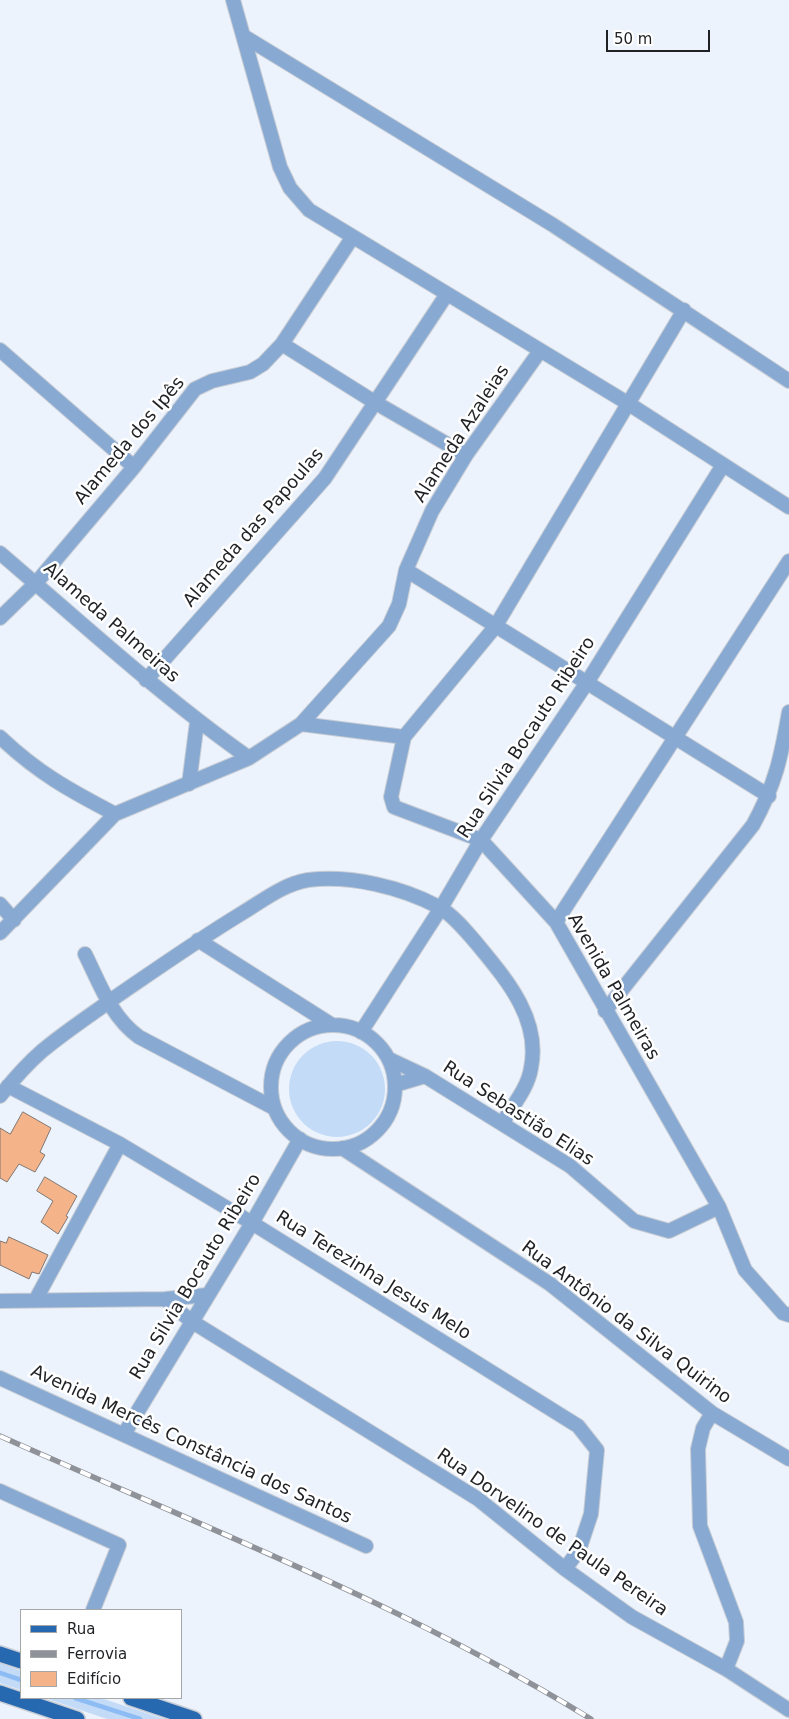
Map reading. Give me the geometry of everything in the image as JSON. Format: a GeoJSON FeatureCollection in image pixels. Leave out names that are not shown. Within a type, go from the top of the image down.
{"type":"FeatureCollection","features":[{"type":"Feature","properties":{"kind":"main road"},"geometry":{"type":"LineString","coordinates":[[0,1654],[20,1661]]}},
{"type":"Feature","properties":{"kind":"main road"},"geometry":{"type":"LineString","coordinates":[[0,1693],[77,1719]]}},
{"type":"Feature","properties":{"kind":"main road"},"geometry":{"type":"LineString","coordinates":[[134,1699],[194,1719]]}},
{"type":"Feature","properties":{"kind":"street"},"geometry":{"type":"LineString","coordinates":[[234,0],[280,167],[290,188],[309,210],[352,238],[629,404],[789,507]]}},
{"type":"Feature","properties":{"kind":"street"},"geometry":{"type":"LineString","coordinates":[[245,37],[553,225],[789,381]]}},
{"type":"Feature","properties":{"kind":"street","name":"Alameda dos Ipês"},"geometry":{"type":"LineString","coordinates":[[0,618],[36,583],[134,467],[195,389],[212,381],[250,372],[263,364],[282,344],[352,238]]}},
{"type":"Feature","properties":{"kind":"street","name":"Alameda das Papoulas"},"geometry":{"type":"LineString","coordinates":[[146,680],[325,478],[447,294]]}},
{"type":"Feature","properties":{"kind":"street"},"geometry":{"type":"LineString","coordinates":[[301,724],[404,737],[496,627],[684,310]]}},
{"type":"Feature","properties":{"kind":"street"},"geometry":{"type":"LineString","coordinates":[[282,344],[376,403],[466,455]]}},
{"type":"Feature","properties":{"kind":"street"},"geometry":{"type":"LineString","coordinates":[[0,350],[134,467]]}},
{"type":"Feature","properties":{"kind":"street","name":"Alameda Azaleias"},"geometry":{"type":"LineString","coordinates":[[115,814],[249,758],[301,724],[389,626],[399,604],[406,570],[432,511],[466,455],[540,350]]}},
{"type":"Feature","properties":{"kind":"street","name":"Rua Silvia Bocauto Ribeiro"},"geometry":{"type":"LineString","coordinates":[[361,1032],[441,908],[481,840],[588,681],[723,465]]}},
{"type":"Feature","properties":{"kind":"street","name":"Alameda Palmeiras"},"geometry":{"type":"LineString","coordinates":[[0,552],[146,680],[197,722],[249,758]]}},
{"type":"Feature","properties":{"kind":"street"},"geometry":{"type":"LineString","coordinates":[[556,922],[789,561]]}},
{"type":"Feature","properties":{"kind":"street"},"geometry":{"type":"LineString","coordinates":[[406,570],[496,627],[588,681],[674,738],[769,796]]}},
{"type":"Feature","properties":{"kind":"street"},"geometry":{"type":"LineString","coordinates":[[605,1011],[753,824],[769,796],[779,767],[789,712]]}},
{"type":"Feature","properties":{"kind":"street"},"geometry":{"type":"LineString","coordinates":[[189,784],[197,722]]}},
{"type":"Feature","properties":{"kind":"street","name":"Avenida Palmeiras"},"geometry":{"type":"LineString","coordinates":[[404,737],[390,797],[394,808],[481,840],[556,922],[605,1011],[719,1207],[745,1270],[782,1313],[789,1315]]}},
{"type":"Feature","properties":{"kind":"street"},"geometry":{"type":"LineString","coordinates":[[0,738],[26,761],[63,787],[115,814],[0,933]]}},
{"type":"Feature","properties":{"kind":"street"},"geometry":{"type":"LineString","coordinates":[[4,1091],[41,1052],[73,1026],[198,940],[287,886],[307,880],[330,879],[365,882],[409,894],[441,908],[468,934],[511,985],[524,1009],[533,1046],[532,1066],[528,1081],[503,1122]]}},
{"type":"Feature","properties":{"kind":"street"},"geometry":{"type":"LineString","coordinates":[[0,904],[14,920]]}},
{"type":"Feature","properties":{"kind":"street"},"geometry":{"type":"LineString","coordinates":[[198,940],[332,1025]]}},
{"type":"Feature","properties":{"kind":"street"},"geometry":{"type":"LineString","coordinates":[[85,954],[120,1021],[139,1037],[274,1108]]}},
{"type":"Feature","properties":{"kind":"street"},"geometry":{"type":"LineString","coordinates":[[332,1025],[347,1027],[361,1032],[377,1044],[388,1060],[395,1085],[393,1103],[386,1120],[359,1143],[342,1148],[320,1148],[300,1139],[284,1126],[274,1108],[271,1092],[272,1075],[277,1059],[287,1045],[300,1034],[316,1028],[332,1025]]}},
{"type":"Feature","properties":{"kind":"street","name":"Rua Sebastião Elias"},"geometry":{"type":"LineString","coordinates":[[388,1060],[425,1076],[503,1122],[570,1166],[634,1221],[669,1231],[719,1207]]}},
{"type":"Feature","properties":{"kind":"street","name":"Rua Sebastião Elias"},"geometry":{"type":"LineString","coordinates":[[395,1085],[425,1076]]}},
{"type":"Feature","properties":{"kind":"street","name":"Rua Terezinha Jesus Melo"},"geometry":{"type":"LineString","coordinates":[[4,1091],[120,1144],[252,1223],[578,1426],[597,1450],[591,1514],[580,1550],[565,1569]]}},
{"type":"Feature","properties":{"kind":"street","name":"Rua Silvia Bocauto Ribeiro"},"geometry":{"type":"LineString","coordinates":[[124,1434],[252,1223],[300,1139]]}},
{"type":"Feature","properties":{"kind":"street"},"geometry":{"type":"LineString","coordinates":[[36,1299],[120,1144]]}},
{"type":"Feature","properties":{"kind":"street","name":"Rua Antônio da Silva Quirino"},"geometry":{"type":"LineString","coordinates":[[342,1148],[550,1284],[712,1414],[789,1460]]}},
{"type":"Feature","properties":{"kind":"street"},"geometry":{"type":"LineString","coordinates":[[0,1301],[36,1299],[165,1299],[207,1295]]}},
{"type":"Feature","properties":{"kind":"street","name":"Rua Dorvelino de Paula Pereira"},"geometry":{"type":"LineString","coordinates":[[165,1299],[191,1321],[478,1499],[565,1569],[632,1617],[726,1669],[789,1710]]}},
{"type":"Feature","properties":{"kind":"street","name":"Avenida Mercês Constância dos Santos"},"geometry":{"type":"LineString","coordinates":[[0,1378],[366,1546]]}},
{"type":"Feature","properties":{"kind":"street"},"geometry":{"type":"LineString","coordinates":[[712,1414],[703,1428],[698,1449],[700,1526],[736,1622],[737,1641],[726,1669]]}},
{"type":"Feature","properties":{"kind":"street"},"geometry":{"type":"LineString","coordinates":[[0,1491],[119,1545],[93,1609]]}},
{"type":"Feature","properties":{"kind":"shaded area"},"geometry":{"type":"Polygon","coordinates":[[[337,1041],[355,1044],[371,1055],[382,1071],[385,1089],[382,1107],[371,1123],[355,1134],[337,1137],[319,1134],[303,1123],[292,1107],[289,1089],[292,1071],[303,1055],[319,1044],[337,1041]]]}},
{"type":"Feature","properties":{"kind":"shaded area"},"geometry":{"type":"Polygon","coordinates":[[[0,1663],[20,1671],[20,1690],[0,1683],[0,1663]]]}},
{"type":"Feature","properties":{"kind":"shaded area"},"geometry":{"type":"Polygon","coordinates":[[[48,1699],[104,1699],[164,1719],[107,1719],[48,1699]]]}},
{"type":"Feature","properties":{"kind":"building"},"geometry":{"type":"Polygon","coordinates":[[[23,1112],[51,1128],[40,1152],[45,1155],[35,1172],[19,1164],[7,1182],[0,1178],[0,1128],[10,1134],[23,1112]]]}},
{"type":"Feature","properties":{"kind":"building"},"geometry":{"type":"Polygon","coordinates":[[[45,1177],[77,1196],[58,1234],[41,1222],[53,1201],[37,1191],[45,1177]]]}},
{"type":"Feature","properties":{"kind":"building"},"geometry":{"type":"Polygon","coordinates":[[[9,1237],[48,1255],[39,1274],[32,1272],[29,1279],[0,1265],[0,1241],[6,1243],[9,1237]]]}},
{"type":"Feature","properties":{"kind":"waterway"},"geometry":{"type":"LineString","coordinates":[[0,1673],[20,1680]]}},
{"type":"Feature","properties":{"kind":"waterway"},"geometry":{"type":"LineString","coordinates":[[78,1699],[140,1719]]}},
{"type":"Feature","properties":{"kind":"railway"},"geometry":{"type":"LineString","coordinates":[[0,1436],[375,1603],[448,1639],[591,1719]]}}]}
